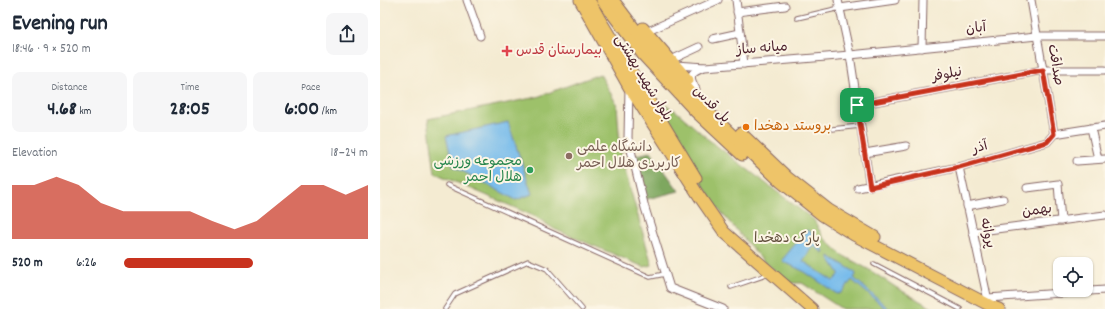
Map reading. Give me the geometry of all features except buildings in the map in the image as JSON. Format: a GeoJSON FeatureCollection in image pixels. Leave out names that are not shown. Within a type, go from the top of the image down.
{"type":"FeatureCollection","features":[{"type":"Feature","properties":{"kind":"main road","name":"بلوار شهید بهشتی"},"geometry":{"type":"LineString","coordinates":[[580,0],[629,86],[699,196],[724,232],[812,309]]}},
{"type":"Feature","properties":{"kind":"main road"},"geometry":{"type":"LineString","coordinates":[[589,0],[700,186],[729,228],[738,245]]}},
{"type":"Feature","properties":{"kind":"main road","name":"پل قدس"},"geometry":{"type":"LineString","coordinates":[[602,0],[642,55],[696,112],[779,190],[809,210],[817,211]]}},
{"type":"Feature","properties":{"kind":"main road","name":"پل قدس"},"geometry":{"type":"LineString","coordinates":[[613,0],[647,45],[703,107],[781,182],[817,211],[854,235],[907,259]]}},
{"type":"Feature","properties":{"kind":"main road","name":"بلوار شهید بهشتی"},"geometry":{"type":"LineString","coordinates":[[622,0],[646,32],[696,89],[787,177],[830,210],[907,259],[992,304]]}},
{"type":"Feature","properties":{"kind":"street"},"geometry":{"type":"LineString","coordinates":[[467,0],[480,36]]}},
{"type":"Feature","properties":{"kind":"street"},"geometry":{"type":"LineString","coordinates":[[646,32],[718,0]]}},
{"type":"Feature","properties":{"kind":"street"},"geometry":{"type":"LineString","coordinates":[[736,0],[744,64]]}},
{"type":"Feature","properties":{"kind":"street"},"geometry":{"type":"LineString","coordinates":[[838,0],[850,55],[870,187]]}},
{"type":"Feature","properties":{"kind":"street"},"geometry":{"type":"LineString","coordinates":[[840,8],[895,0]]}},
{"type":"Feature","properties":{"kind":"street"},"geometry":{"type":"LineString","coordinates":[[922,48],[923,0]]}},
{"type":"Feature","properties":{"kind":"street","name":"صداقت"},"geometry":{"type":"LineString","coordinates":[[1031,0],[1054,134]]}},
{"type":"Feature","properties":{"kind":"street"},"geometry":{"type":"LineString","coordinates":[[737,12],[785,6]]}},
{"type":"Feature","properties":{"kind":"street"},"geometry":{"type":"LineString","coordinates":[[713,39],[740,33]]}},
{"type":"Feature","properties":{"kind":"street","name":"آبان"},"geometry":{"type":"LineString","coordinates":[[850,55],[1037,36],[1105,36]]}},
{"type":"Feature","properties":{"kind":"street"},"geometry":{"type":"LineString","coordinates":[[673,62],[699,47]]}},
{"type":"Feature","properties":{"kind":"street","name":"میانه ساز"},"geometry":{"type":"LineString","coordinates":[[673,62],[705,67],[850,55]]}},
{"type":"Feature","properties":{"kind":"street"},"geometry":{"type":"LineString","coordinates":[[696,89],[690,79],[691,76],[698,69],[705,67]]}},
{"type":"Feature","properties":{"kind":"street","name":"نیلوفر"},"geometry":{"type":"LineString","coordinates":[[857,105],[1043,70],[1105,70]]}},
{"type":"Feature","properties":{"kind":"street"},"geometry":{"type":"LineString","coordinates":[[629,86],[628,138],[645,208],[670,288],[723,309]]}},
{"type":"Feature","properties":{"kind":"street","name":"آذر"},"geometry":{"type":"LineString","coordinates":[[858,188],[870,187],[959,167],[1047,142],[1054,134],[1105,126]]}},
{"type":"Feature","properties":{"kind":"street"},"geometry":{"type":"LineString","coordinates":[[1077,161],[1101,159],[1092,128]]}},
{"type":"Feature","properties":{"kind":"street"},"geometry":{"type":"LineString","coordinates":[[865,153],[906,146]]}},
{"type":"Feature","properties":{"kind":"street","name":"پروانه"},"geometry":{"type":"LineString","coordinates":[[959,167],[973,232],[992,304]]}},
{"type":"Feature","properties":{"kind":"street"},"geometry":{"type":"LineString","coordinates":[[1027,188],[1058,184],[1061,221]]}},
{"type":"Feature","properties":{"kind":"street"},"geometry":{"type":"LineString","coordinates":[[967,206],[1003,199]]}},
{"type":"Feature","properties":{"kind":"street","name":"بهمن"},"geometry":{"type":"LineString","coordinates":[[973,232],[1105,215]]}},
{"type":"Feature","properties":{"kind":"street"},"geometry":{"type":"LineString","coordinates":[[992,304],[1105,290]]}},
{"type":"Feature","properties":{"kind":"lane"},"geometry":{"type":"LineString","coordinates":[[797,18],[840,8]]}},
{"type":"Feature","properties":{"kind":"lane"},"geometry":{"type":"LineString","coordinates":[[832,129],[860,126]]}},
{"type":"Feature","properties":{"kind":"lane"},"geometry":{"type":"LineString","coordinates":[[447,185],[650,277],[665,274]]}},
{"type":"Feature","properties":{"kind":"lane"},"geometry":{"type":"LineString","coordinates":[[445,309],[455,294],[528,261],[547,269],[582,309]]}},
{"type":"Feature","properties":{"kind":"lane"},"geometry":{"type":"LineString","coordinates":[[874,264],[960,309]]}},
{"type":"Feature","properties":{"kind":"lane"},"geometry":{"type":"LineString","coordinates":[[731,287],[771,273]]}},
{"type":"Feature","properties":{"kind":"green space","name":"مجموعه ورزشی هلال احمر"},"geometry":{"type":"Polygon","coordinates":[[[600,74],[617,105],[620,146],[624,167],[652,265],[644,267],[554,229],[536,217],[435,173],[428,119],[537,97],[600,74]]]}},
{"type":"Feature","properties":{"kind":"green space","name":"پارک دهخدا"},"geometry":{"type":"Polygon","coordinates":[[[658,101],[676,111],[709,140],[814,220],[823,237],[842,255],[934,309],[842,309],[802,283],[791,283],[764,262],[719,210],[691,166],[656,102],[658,101]]]}},
{"type":"Feature","properties":{"kind":"green space"},"geometry":{"type":"Polygon","coordinates":[[[651,152],[679,191],[643,200],[632,156],[651,152]]]}},
{"type":"Feature","properties":{"kind":"water"},"geometry":{"type":"Polygon","coordinates":[[[508,122],[532,194],[516,200],[453,166],[446,136],[508,122]]]}},
{"type":"Feature","properties":{"kind":"water"},"geometry":{"type":"Polygon","coordinates":[[[807,230],[811,232],[824,251],[823,253],[814,246],[803,261],[833,281],[839,273],[829,256],[855,272],[856,275],[854,278],[889,309],[886,309],[852,280],[841,293],[837,294],[805,272],[784,262],[782,260],[807,230]]]}},
{"type":"Feature","properties":{"kind":"place","name":"بیمارستان قدس"},"geometry":{"type":"Point","coordinates":[507,51]}},
{"type":"Feature","properties":{"kind":"place","name":"بروستد دهخدا"},"geometry":{"type":"Point","coordinates":[746,127]}},
{"type":"Feature","properties":{"kind":"place","name":"دانشگاه علمی کاربردی هلال احمر"},"geometry":{"type":"Point","coordinates":[569,156]}},
{"type":"Feature","properties":{"kind":"place","name":"مجموعه ورزشی هلال احمر"},"geometry":{"type":"Point","coordinates":[530,170]}},
{"type":"Feature","properties":{"kind":"route"},"geometry":{"type":"LineString","coordinates":[[1043,70],[1054,134],[1047,142],[959,167],[870,187],[857,105],[1043,70]]}}]}
